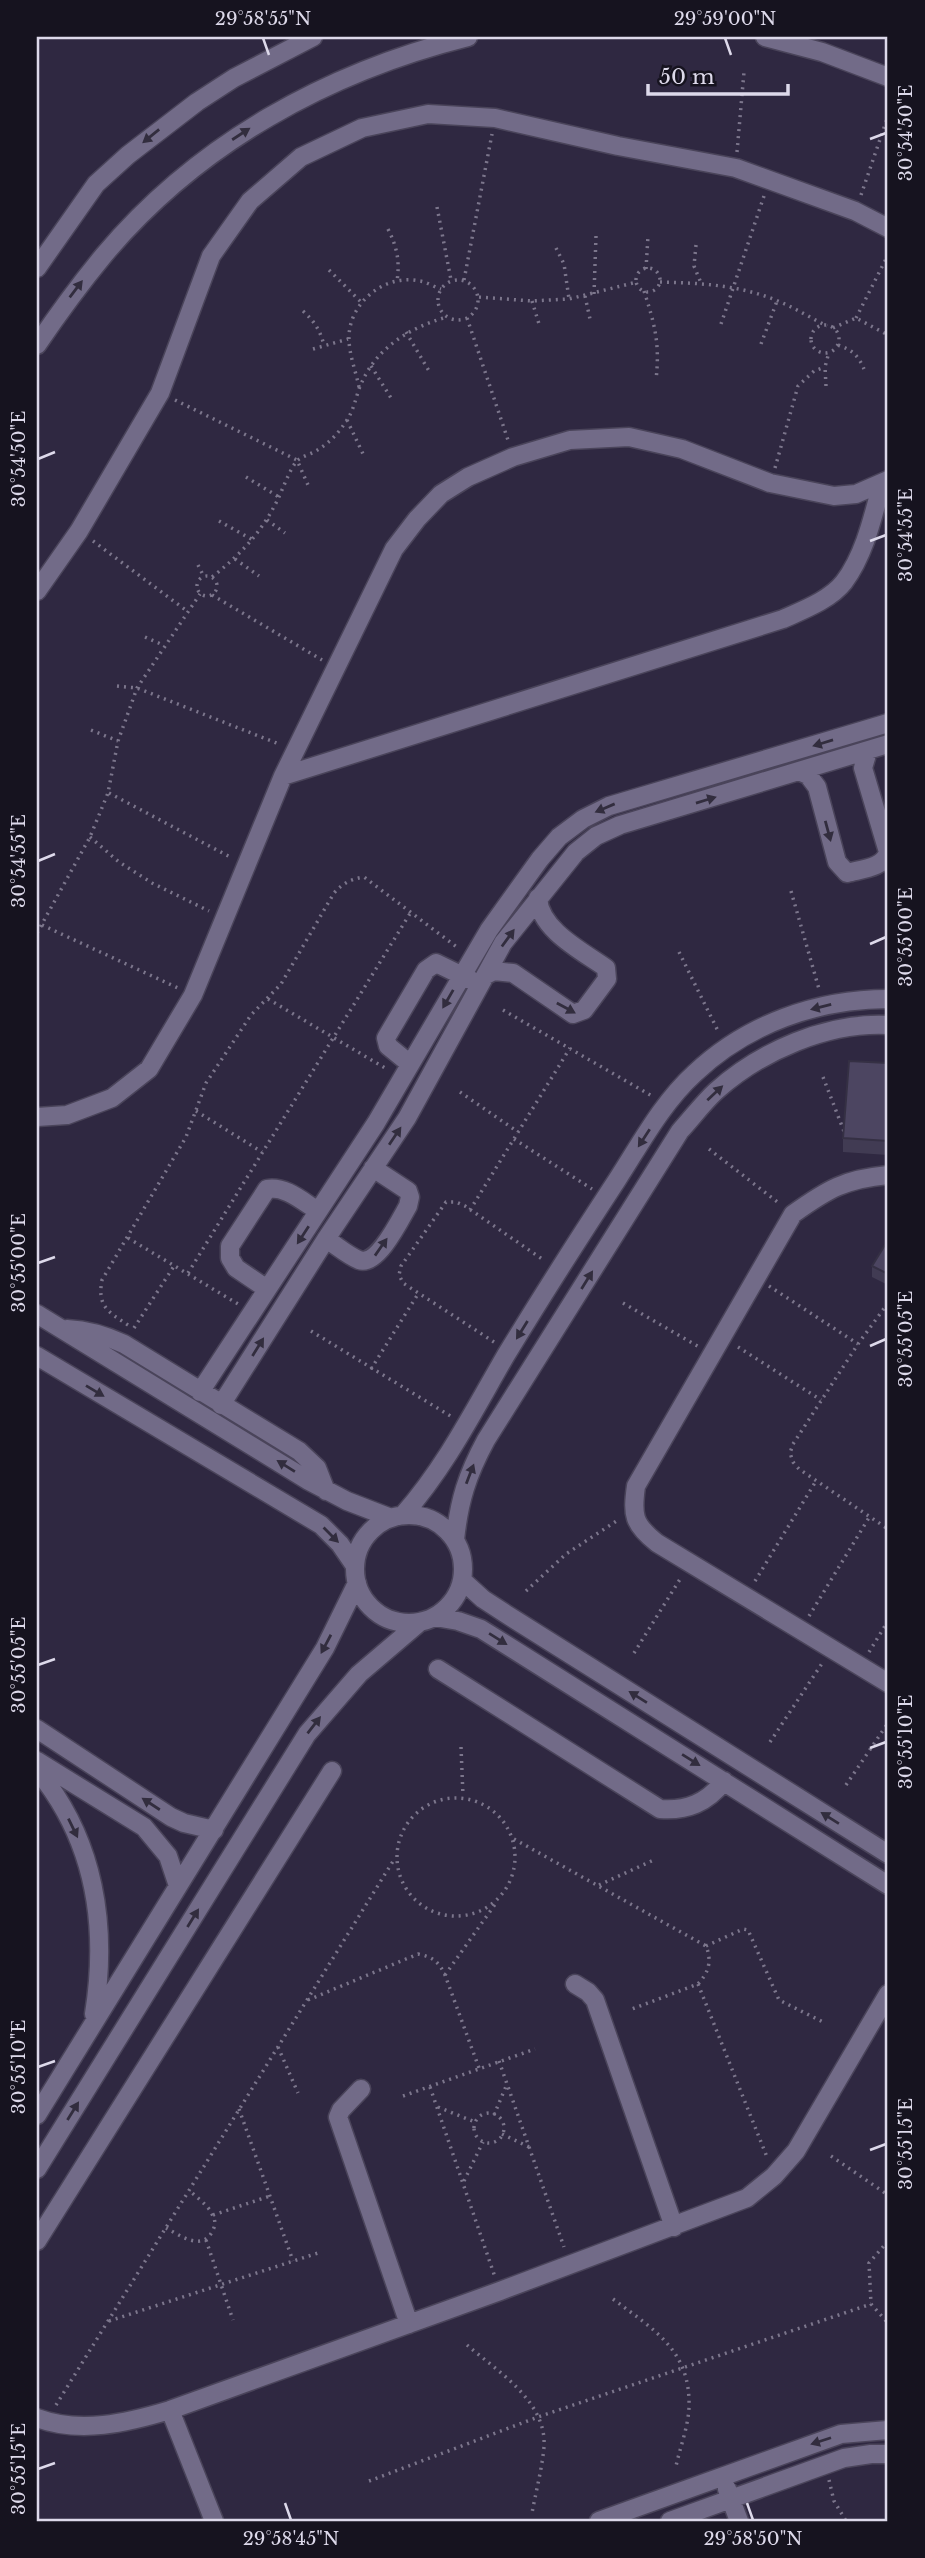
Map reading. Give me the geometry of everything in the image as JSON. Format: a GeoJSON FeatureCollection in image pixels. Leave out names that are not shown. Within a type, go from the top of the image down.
{"type":"FeatureCollection","features":[{"type":"Feature","properties":{"kind":"street"},"geometry":{"type":"LineString","coordinates":[[37,268],[96,184],[128,155],[162,127],[233,78],[313,37]]}},
{"type":"Feature","properties":{"kind":"street"},"geometry":{"type":"LineString","coordinates":[[37,345],[77,287],[135,221],[200,164],[235,138],[310,94],[349,75],[390,59],[468,37]]}},
{"type":"Feature","properties":{"kind":"street"},"geometry":{"type":"LineString","coordinates":[[765,37],[822,52],[888,77]]}},
{"type":"Feature","properties":{"kind":"street"},"geometry":{"type":"LineString","coordinates":[[37,591],[79,531],[160,393],[211,256],[250,201],[301,157],[362,128],[428,114],[495,118],[618,146],[736,168],[770,178],[855,211],[888,228]]}},
{"type":"Feature","properties":{"kind":"street"},"geometry":{"type":"LineString","coordinates":[[37,1117],[67,1115],[112,1098],[149,1069],[193,995],[283,776],[394,549],[416,519],[442,494],[468,477],[513,457],[570,440],[629,437],[682,449],[771,483],[834,496],[856,494],[885,481]]}},
{"type":"Feature","properties":{"kind":"street"},"geometry":{"type":"LineString","coordinates":[[283,776],[783,619],[818,603],[843,583],[859,556],[885,481]]}},
{"type":"Feature","properties":{"kind":"street"},"geometry":{"type":"LineString","coordinates":[[200,1392],[376,1123],[489,929],[559,837],[583,819],[609,806],[888,723]]}},
{"type":"Feature","properties":{"kind":"street"},"geometry":{"type":"LineString","coordinates":[[221,1405],[326,1239],[407,1118],[503,943],[576,852],[596,836],[620,825],[888,744]]}},
{"type":"Feature","properties":{"kind":"street"},"geometry":{"type":"LineString","coordinates":[[801,772],[808,775],[817,787],[836,863],[841,869],[847,873],[881,863],[888,852],[863,768],[868,751]]}},
{"type":"Feature","properties":{"kind":"street"},"geometry":{"type":"LineString","coordinates":[[483,980],[494,971],[513,973],[573,1014],[584,1010],[607,979],[606,968],[549,926],[538,909],[538,898]]}},
{"type":"Feature","properties":{"kind":"street"},"geometry":{"type":"LineString","coordinates":[[406,1071],[388,1046],[386,1038],[431,965],[443,965],[462,975],[483,980]]}},
{"type":"Feature","properties":{"kind":"street"},"geometry":{"type":"LineString","coordinates":[[37,2115],[325,1647],[356,1575],[360,1546],[372,1529],[397,1517],[428,1487],[558,1270],[666,1104],[694,1073],[726,1047],[772,1021],[823,1005],[862,999],[888,999]]}},
{"type":"Feature","properties":{"kind":"street"},"geometry":{"type":"LineString","coordinates":[[455,1541],[459,1506],[466,1483],[486,1440],[680,1131],[716,1091],[758,1060],[807,1038],[844,1028],[888,1025]]}},
{"type":"Feature","properties":{"kind":"street"},"geometry":{"type":"LineString","coordinates":[[326,1239],[359,1260],[366,1261],[377,1254],[408,1206],[410,1198],[408,1191],[373,1168]]}},
{"type":"Feature","properties":{"kind":"street"},"geometry":{"type":"LineString","coordinates":[[888,1175],[862,1177],[825,1191],[793,1214],[636,1486],[632,1512],[641,1530],[657,1543],[888,1683]]}},
{"type":"Feature","properties":{"kind":"street"},"geometry":{"type":"LineString","coordinates":[[267,1289],[236,1268],[230,1258],[230,1246],[267,1189],[277,1188],[318,1211]]}},
{"type":"Feature","properties":{"kind":"street"},"geometry":{"type":"LineString","coordinates":[[37,1314],[326,1491],[397,1517],[423,1517],[441,1525],[461,1553],[462,1580],[453,1602],[359,1674],[307,1734],[37,2169]]}},
{"type":"Feature","properties":{"kind":"street"},"geometry":{"type":"LineString","coordinates":[[61,1329],[104,1335],[124,1345],[309,1459],[317,1468],[326,1491]]}},
{"type":"Feature","properties":{"kind":"street"},"geometry":{"type":"LineString","coordinates":[[37,1356],[321,1525],[340,1544],[366,1601],[381,1615],[400,1623],[458,1621],[481,1629],[888,1885]]}},
{"type":"Feature","properties":{"kind":"street"},"geometry":{"type":"LineString","coordinates":[[462,1580],[483,1599],[506,1614],[888,1854]]}},
{"type":"Feature","properties":{"kind":"street"},"geometry":{"type":"LineString","coordinates":[[438,1669],[660,1809],[673,1810],[696,1805],[724,1782]]}},
{"type":"Feature","properties":{"kind":"street"},"geometry":{"type":"LineString","coordinates":[[37,1729],[171,1817],[214,1830]]}},
{"type":"Feature","properties":{"kind":"street"},"geometry":{"type":"LineString","coordinates":[[37,1761],[144,1827],[168,1856],[178,1886]]}},
{"type":"Feature","properties":{"kind":"street"},"geometry":{"type":"LineString","coordinates":[[37,1770],[52,1789],[76,1832],[92,1878],[100,1927],[100,1976],[92,2024]]}},
{"type":"Feature","properties":{"kind":"street"},"geometry":{"type":"LineString","coordinates":[[37,2241],[332,1770]]}},
{"type":"Feature","properties":{"kind":"street"},"geometry":{"type":"LineString","coordinates":[[575,1984],[589,1992],[596,2000],[674,2227]]}},
{"type":"Feature","properties":{"kind":"street"},"geometry":{"type":"LineString","coordinates":[[41,2420],[90,2427],[135,2420],[170,2410],[570,2266],[747,2198],[774,2176],[796,2151],[888,1994]]}},
{"type":"Feature","properties":{"kind":"street"},"geometry":{"type":"LineString","coordinates":[[361,2089],[341,2110],[338,2118],[409,2325]]}},
{"type":"Feature","properties":{"kind":"street"},"geometry":{"type":"LineString","coordinates":[[170,2410],[215,2521]]}},
{"type":"Feature","properties":{"kind":"street"},"geometry":{"type":"LineString","coordinates":[[599,2521],[841,2434],[888,2430]]}},
{"type":"Feature","properties":{"kind":"street"},"geometry":{"type":"LineString","coordinates":[[670,2521],[844,2458],[888,2454]]}},
{"type":"Feature","properties":{"kind":"street"},"geometry":{"type":"LineString","coordinates":[[722,2476],[739,2521]]}},
{"type":"Feature","properties":{"kind":"path"},"geometry":{"type":"LineString","coordinates":[[736,168],[744,72]]}},
{"type":"Feature","properties":{"kind":"path"},"geometry":{"type":"LineString","coordinates":[[855,211],[888,116]]}},
{"type":"Feature","properties":{"kind":"path"},"geometry":{"type":"LineString","coordinates":[[464,280],[495,118]]}},
{"type":"Feature","properties":{"kind":"path"},"geometry":{"type":"LineString","coordinates":[[720,324],[770,178]]}},
{"type":"Feature","properties":{"kind":"path"},"geometry":{"type":"LineString","coordinates":[[437,207],[451,281]]}},
{"type":"Feature","properties":{"kind":"path"},"geometry":{"type":"LineString","coordinates":[[388,229],[396,245],[399,262],[397,281]]}},
{"type":"Feature","properties":{"kind":"path"},"geometry":{"type":"LineString","coordinates":[[594,294],[596,236]]}},
{"type":"Feature","properties":{"kind":"path"},"geometry":{"type":"LineString","coordinates":[[646,269],[648,236]]}},
{"type":"Feature","properties":{"kind":"path"},"geometry":{"type":"LineString","coordinates":[[696,245],[694,266],[701,283]]}},
{"type":"Feature","properties":{"kind":"path"},"geometry":{"type":"LineString","coordinates":[[556,248],[564,264],[569,299]]}},
{"type":"Feature","properties":{"kind":"path"},"geometry":{"type":"LineString","coordinates":[[833,328],[856,318],[888,256]]}},
{"type":"Feature","properties":{"kind":"path"},"geometry":{"type":"LineString","coordinates":[[656,380],[659,352],[655,324],[644,291],[637,282],[637,276],[646,269],[654,270],[660,282]]}},
{"type":"Feature","properties":{"kind":"path"},"geometry":{"type":"LineString","coordinates":[[329,270],[362,302]]}},
{"type":"Feature","properties":{"kind":"path"},"geometry":{"type":"LineString","coordinates":[[204,576],[212,577],[253,540],[267,520],[297,460],[334,438],[347,421],[359,388],[371,366],[387,347],[406,332],[426,323],[447,317],[461,320],[476,310],[479,297],[474,287],[464,280],[451,281],[441,289],[438,301],[447,317]]}},
{"type":"Feature","properties":{"kind":"path"},"geometry":{"type":"LineString","coordinates":[[359,388],[349,339],[352,320],[362,302],[377,288],[397,281],[420,281],[441,289]]}},
{"type":"Feature","properties":{"kind":"path"},"geometry":{"type":"LineString","coordinates":[[479,297],[532,301],[569,299],[637,282]]}},
{"type":"Feature","properties":{"kind":"path"},"geometry":{"type":"LineString","coordinates":[[644,291],[652,291],[660,282],[732,287],[777,301],[833,328],[837,333],[838,345]]}},
{"type":"Feature","properties":{"kind":"path"},"geometry":{"type":"LineString","coordinates":[[585,296],[590,319]]}},
{"type":"Feature","properties":{"kind":"path"},"geometry":{"type":"LineString","coordinates":[[532,301],[539,324]]}},
{"type":"Feature","properties":{"kind":"path"},"geometry":{"type":"LineString","coordinates":[[761,344],[777,301]]}},
{"type":"Feature","properties":{"kind":"path"},"geometry":{"type":"LineString","coordinates":[[303,311],[313,320],[324,345]]}},
{"type":"Feature","properties":{"kind":"path"},"geometry":{"type":"LineString","coordinates":[[467,318],[513,457]]}},
{"type":"Feature","properties":{"kind":"path"},"geometry":{"type":"LineString","coordinates":[[856,318],[888,335]]}},
{"type":"Feature","properties":{"kind":"path"},"geometry":{"type":"LineString","coordinates":[[827,326],[816,329],[811,340],[817,350],[829,352]]}},
{"type":"Feature","properties":{"kind":"path"},"geometry":{"type":"LineString","coordinates":[[406,332],[429,371]]}},
{"type":"Feature","properties":{"kind":"path"},"geometry":{"type":"LineString","coordinates":[[313,349],[349,339]]}},
{"type":"Feature","properties":{"kind":"path"},"geometry":{"type":"LineString","coordinates":[[826,386],[825,368],[829,352],[838,345]]}},
{"type":"Feature","properties":{"kind":"path"},"geometry":{"type":"LineString","coordinates":[[838,345],[850,349],[859,357],[864,369]]}},
{"type":"Feature","properties":{"kind":"path"},"geometry":{"type":"LineString","coordinates":[[371,366],[391,398]]}},
{"type":"Feature","properties":{"kind":"path"},"geometry":{"type":"LineString","coordinates":[[771,483],[798,386],[814,371],[825,368]]}},
{"type":"Feature","properties":{"kind":"path"},"geometry":{"type":"LineString","coordinates":[[160,393],[297,460],[308,485]]}},
{"type":"Feature","properties":{"kind":"path"},"geometry":{"type":"LineString","coordinates":[[347,421],[364,456]]}},
{"type":"Feature","properties":{"kind":"path"},"geometry":{"type":"LineString","coordinates":[[246,477],[279,497]]}},
{"type":"Feature","properties":{"kind":"path"},"geometry":{"type":"LineString","coordinates":[[267,520],[285,533]]}},
{"type":"Feature","properties":{"kind":"path"},"geometry":{"type":"LineString","coordinates":[[219,521],[253,540]]}},
{"type":"Feature","properties":{"kind":"path"},"geometry":{"type":"LineString","coordinates":[[79,531],[187,611]]}},
{"type":"Feature","properties":{"kind":"path"},"geometry":{"type":"LineString","coordinates":[[235,559],[259,576]]}},
{"type":"Feature","properties":{"kind":"path"},"geometry":{"type":"LineString","coordinates":[[198,565],[204,576]]}},
{"type":"Feature","properties":{"kind":"path"},"geometry":{"type":"LineString","coordinates":[[37,933],[90,836],[108,793],[118,741],[137,688],[163,645],[200,594],[198,582],[204,576]]}},
{"type":"Feature","properties":{"kind":"path"},"geometry":{"type":"LineString","coordinates":[[212,577],[217,586],[212,596]]}},
{"type":"Feature","properties":{"kind":"path"},"geometry":{"type":"LineString","coordinates":[[200,594],[212,596],[335,667]]}},
{"type":"Feature","properties":{"kind":"path"},"geometry":{"type":"LineString","coordinates":[[145,637],[163,645]]}},
{"type":"Feature","properties":{"kind":"path"},"geometry":{"type":"LineString","coordinates":[[117,685],[137,688],[295,750]]}},
{"type":"Feature","properties":{"kind":"path"},"geometry":{"type":"LineString","coordinates":[[91,730],[118,741]]}},
{"type":"Feature","properties":{"kind":"path"},"geometry":{"type":"LineString","coordinates":[[108,793],[246,866]]}},
{"type":"Feature","properties":{"kind":"path"},"geometry":{"type":"LineString","coordinates":[[90,836],[119,862],[152,883],[225,918]]}},
{"type":"Feature","properties":{"kind":"path"},"geometry":{"type":"LineString","coordinates":[[174,1266],[134,1328],[109,1312],[102,1303],[102,1280],[186,1137],[206,1083],[251,1015],[281,984],[334,893],[342,884],[364,877],[472,958]]}},
{"type":"Feature","properties":{"kind":"path"},"geometry":{"type":"LineString","coordinates":[[791,891],[823,1005]]}},
{"type":"Feature","properties":{"kind":"path"},"geometry":{"type":"LineString","coordinates":[[188,1273],[411,912]]}},
{"type":"Feature","properties":{"kind":"path"},"geometry":{"type":"LineString","coordinates":[[41,925],[193,995]]}},
{"type":"Feature","properties":{"kind":"path"},"geometry":{"type":"LineString","coordinates":[[679,951],[726,1047]]}},
{"type":"Feature","properties":{"kind":"path"},"geometry":{"type":"LineString","coordinates":[[268,999],[334,1037],[406,1071]]}},
{"type":"Feature","properties":{"kind":"path"},"geometry":{"type":"LineString","coordinates":[[503,1010],[666,1104]]}},
{"type":"Feature","properties":{"kind":"path"},"geometry":{"type":"LineString","coordinates":[[470,1210],[570,1048]]}},
{"type":"Feature","properties":{"kind":"path"},"geometry":{"type":"LineString","coordinates":[[823,1077],[847,1140]]}},
{"type":"Feature","properties":{"kind":"path"},"geometry":{"type":"LineString","coordinates":[[460,1092],[518,1132]]}},
{"type":"Feature","properties":{"kind":"path"},"geometry":{"type":"LineString","coordinates":[[195,1110],[262,1152]]}},
{"type":"Feature","properties":{"kind":"path"},"geometry":{"type":"LineString","coordinates":[[514,1139],[605,1198]]}},
{"type":"Feature","properties":{"kind":"path"},"geometry":{"type":"LineString","coordinates":[[709,1149],[793,1214]]}},
{"type":"Feature","properties":{"kind":"path"},"geometry":{"type":"LineString","coordinates":[[509,1352],[403,1283],[399,1275],[401,1266],[446,1202],[456,1202],[558,1270]]}},
{"type":"Feature","properties":{"kind":"path"},"geometry":{"type":"LineString","coordinates":[[127,1237],[252,1312]]}},
{"type":"Feature","properties":{"kind":"path"},"geometry":{"type":"LineString","coordinates":[[757,1277],[858,1344]]}},
{"type":"Feature","properties":{"kind":"path"},"geometry":{"type":"LineString","coordinates":[[372,1369],[418,1294]]}},
{"type":"Feature","properties":{"kind":"path"},"geometry":{"type":"LineString","coordinates":[[623,1303],[713,1355]]}},
{"type":"Feature","properties":{"kind":"path"},"geometry":{"type":"LineString","coordinates":[[888,1303],[858,1344],[793,1444],[790,1453],[793,1462],[816,1481],[888,1529]]}},
{"type":"Feature","properties":{"kind":"path"},"geometry":{"type":"LineString","coordinates":[[311,1331],[466,1425]]}},
{"type":"Feature","properties":{"kind":"path"},"geometry":{"type":"LineString","coordinates":[[723,1338],[821,1401]]}},
{"type":"Feature","properties":{"kind":"path"},"geometry":{"type":"LineString","coordinates":[[746,1596],[816,1481]]}},
{"type":"Feature","properties":{"kind":"path"},"geometry":{"type":"LineString","coordinates":[[526,1591],[566,1554],[632,1512]]}},
{"type":"Feature","properties":{"kind":"path"},"geometry":{"type":"LineString","coordinates":[[801,1630],[870,1516]]}},
{"type":"Feature","properties":{"kind":"path"},"geometry":{"type":"LineString","coordinates":[[634,1653],[691,1563]]}},
{"type":"Feature","properties":{"kind":"path"},"geometry":{"type":"LineString","coordinates":[[860,1666],[888,1621]]}},
{"type":"Feature","properties":{"kind":"path"},"geometry":{"type":"LineString","coordinates":[[770,1742],[832,1649]]}},
{"type":"Feature","properties":{"kind":"path"},"geometry":{"type":"LineString","coordinates":[[846,1785],[888,1723]]}},
{"type":"Feature","properties":{"kind":"path"},"geometry":{"type":"LineString","coordinates":[[461,1747],[463,1796]]}},
{"type":"Feature","properties":{"kind":"path"},"geometry":{"type":"LineString","coordinates":[[41,2420],[107,2322],[395,1858],[404,1825],[430,1802],[463,1796],[485,1804],[503,1819],[514,1839],[514,1873],[497,1902],[445,1975]]}},
{"type":"Feature","properties":{"kind":"path"},"geometry":{"type":"LineString","coordinates":[[514,1839],[706,1946],[710,1966],[698,1984],[632,2009]]}},
{"type":"Feature","properties":{"kind":"path"},"geometry":{"type":"LineString","coordinates":[[395,1858],[405,1890],[432,1912],[466,1917],[497,1902]]}},
{"type":"Feature","properties":{"kind":"path"},"geometry":{"type":"LineString","coordinates":[[599,1885],[656,1859]]}},
{"type":"Feature","properties":{"kind":"path"},"geometry":{"type":"LineString","coordinates":[[706,1946],[743,1929],[748,1930],[779,2000],[823,2022]]}},
{"type":"Feature","properties":{"kind":"path"},"geometry":{"type":"LineString","coordinates":[[306,2001],[418,1954],[430,1956],[440,1964],[445,1975],[480,2068]]}},
{"type":"Feature","properties":{"kind":"path"},"geometry":{"type":"LineString","coordinates":[[698,1984],[774,2176]]}},
{"type":"Feature","properties":{"kind":"path"},"geometry":{"type":"LineString","coordinates":[[278,2047],[298,2093]]}},
{"type":"Feature","properties":{"kind":"path"},"geometry":{"type":"LineString","coordinates":[[403,2096],[535,2049]]}},
{"type":"Feature","properties":{"kind":"path"},"geometry":{"type":"LineString","coordinates":[[499,2061],[570,2266]]}},
{"type":"Feature","properties":{"kind":"path"},"geometry":{"type":"LineString","coordinates":[[494,2115],[507,2084]]}},
{"type":"Feature","properties":{"kind":"path"},"geometry":{"type":"LineString","coordinates":[[430,2087],[500,2291]]}},
{"type":"Feature","properties":{"kind":"path"},"geometry":{"type":"LineString","coordinates":[[437,2106],[475,2122]]}},
{"type":"Feature","properties":{"kind":"path"},"geometry":{"type":"LineString","coordinates":[[239,2109],[293,2261]]}},
{"type":"Feature","properties":{"kind":"path"},"geometry":{"type":"LineString","coordinates":[[483,2114],[494,2115],[502,2123],[502,2134],[494,2142],[483,2142],[475,2134],[475,2122],[483,2114]]}},
{"type":"Feature","properties":{"kind":"path"},"geometry":{"type":"LineString","coordinates":[[502,2134],[529,2148]]}},
{"type":"Feature","properties":{"kind":"path"},"geometry":{"type":"LineString","coordinates":[[463,2182],[483,2142]]}},
{"type":"Feature","properties":{"kind":"path"},"geometry":{"type":"LineString","coordinates":[[831,2156],[888,2195]]}},
{"type":"Feature","properties":{"kind":"path"},"geometry":{"type":"LineString","coordinates":[[165,2228],[192,2242],[206,2240],[212,2233],[214,2215],[189,2190]]}},
{"type":"Feature","properties":{"kind":"path"},"geometry":{"type":"LineString","coordinates":[[214,2215],[270,2196]]}},
{"type":"Feature","properties":{"kind":"path"},"geometry":{"type":"LineString","coordinates":[[206,2240],[233,2320]]}},
{"type":"Feature","properties":{"kind":"path"},"geometry":{"type":"LineString","coordinates":[[888,2241],[869,2263],[871,2304],[888,2323]]}},
{"type":"Feature","properties":{"kind":"path"},"geometry":{"type":"LineString","coordinates":[[107,2322],[321,2252]]}},
{"type":"Feature","properties":{"kind":"path"},"geometry":{"type":"LineString","coordinates":[[613,2299],[668,2342],[683,2367],[689,2410],[676,2466]]}},
{"type":"Feature","properties":{"kind":"path"},"geometry":{"type":"LineString","coordinates":[[369,2481],[538,2417],[871,2304]]}},
{"type":"Feature","properties":{"kind":"path"},"geometry":{"type":"LineString","coordinates":[[467,2346],[522,2393],[538,2417],[544,2446],[531,2512]]}},
{"type":"Feature","properties":{"kind":"path"},"geometry":{"type":"LineString","coordinates":[[825,2465],[834,2501],[846,2521]]}},
{"type":"Feature","properties":{"kind":"building"},"geometry":{"type":"Polygon","coordinates":[[[849,1061],[888,1063],[888,1141],[843,1138],[849,1061]]]}},
{"type":"Feature","properties":{"kind":"building"},"geometry":{"type":"Polygon","coordinates":[[[888,1240],[888,1274],[872,1266],[888,1240]]]}}]}
